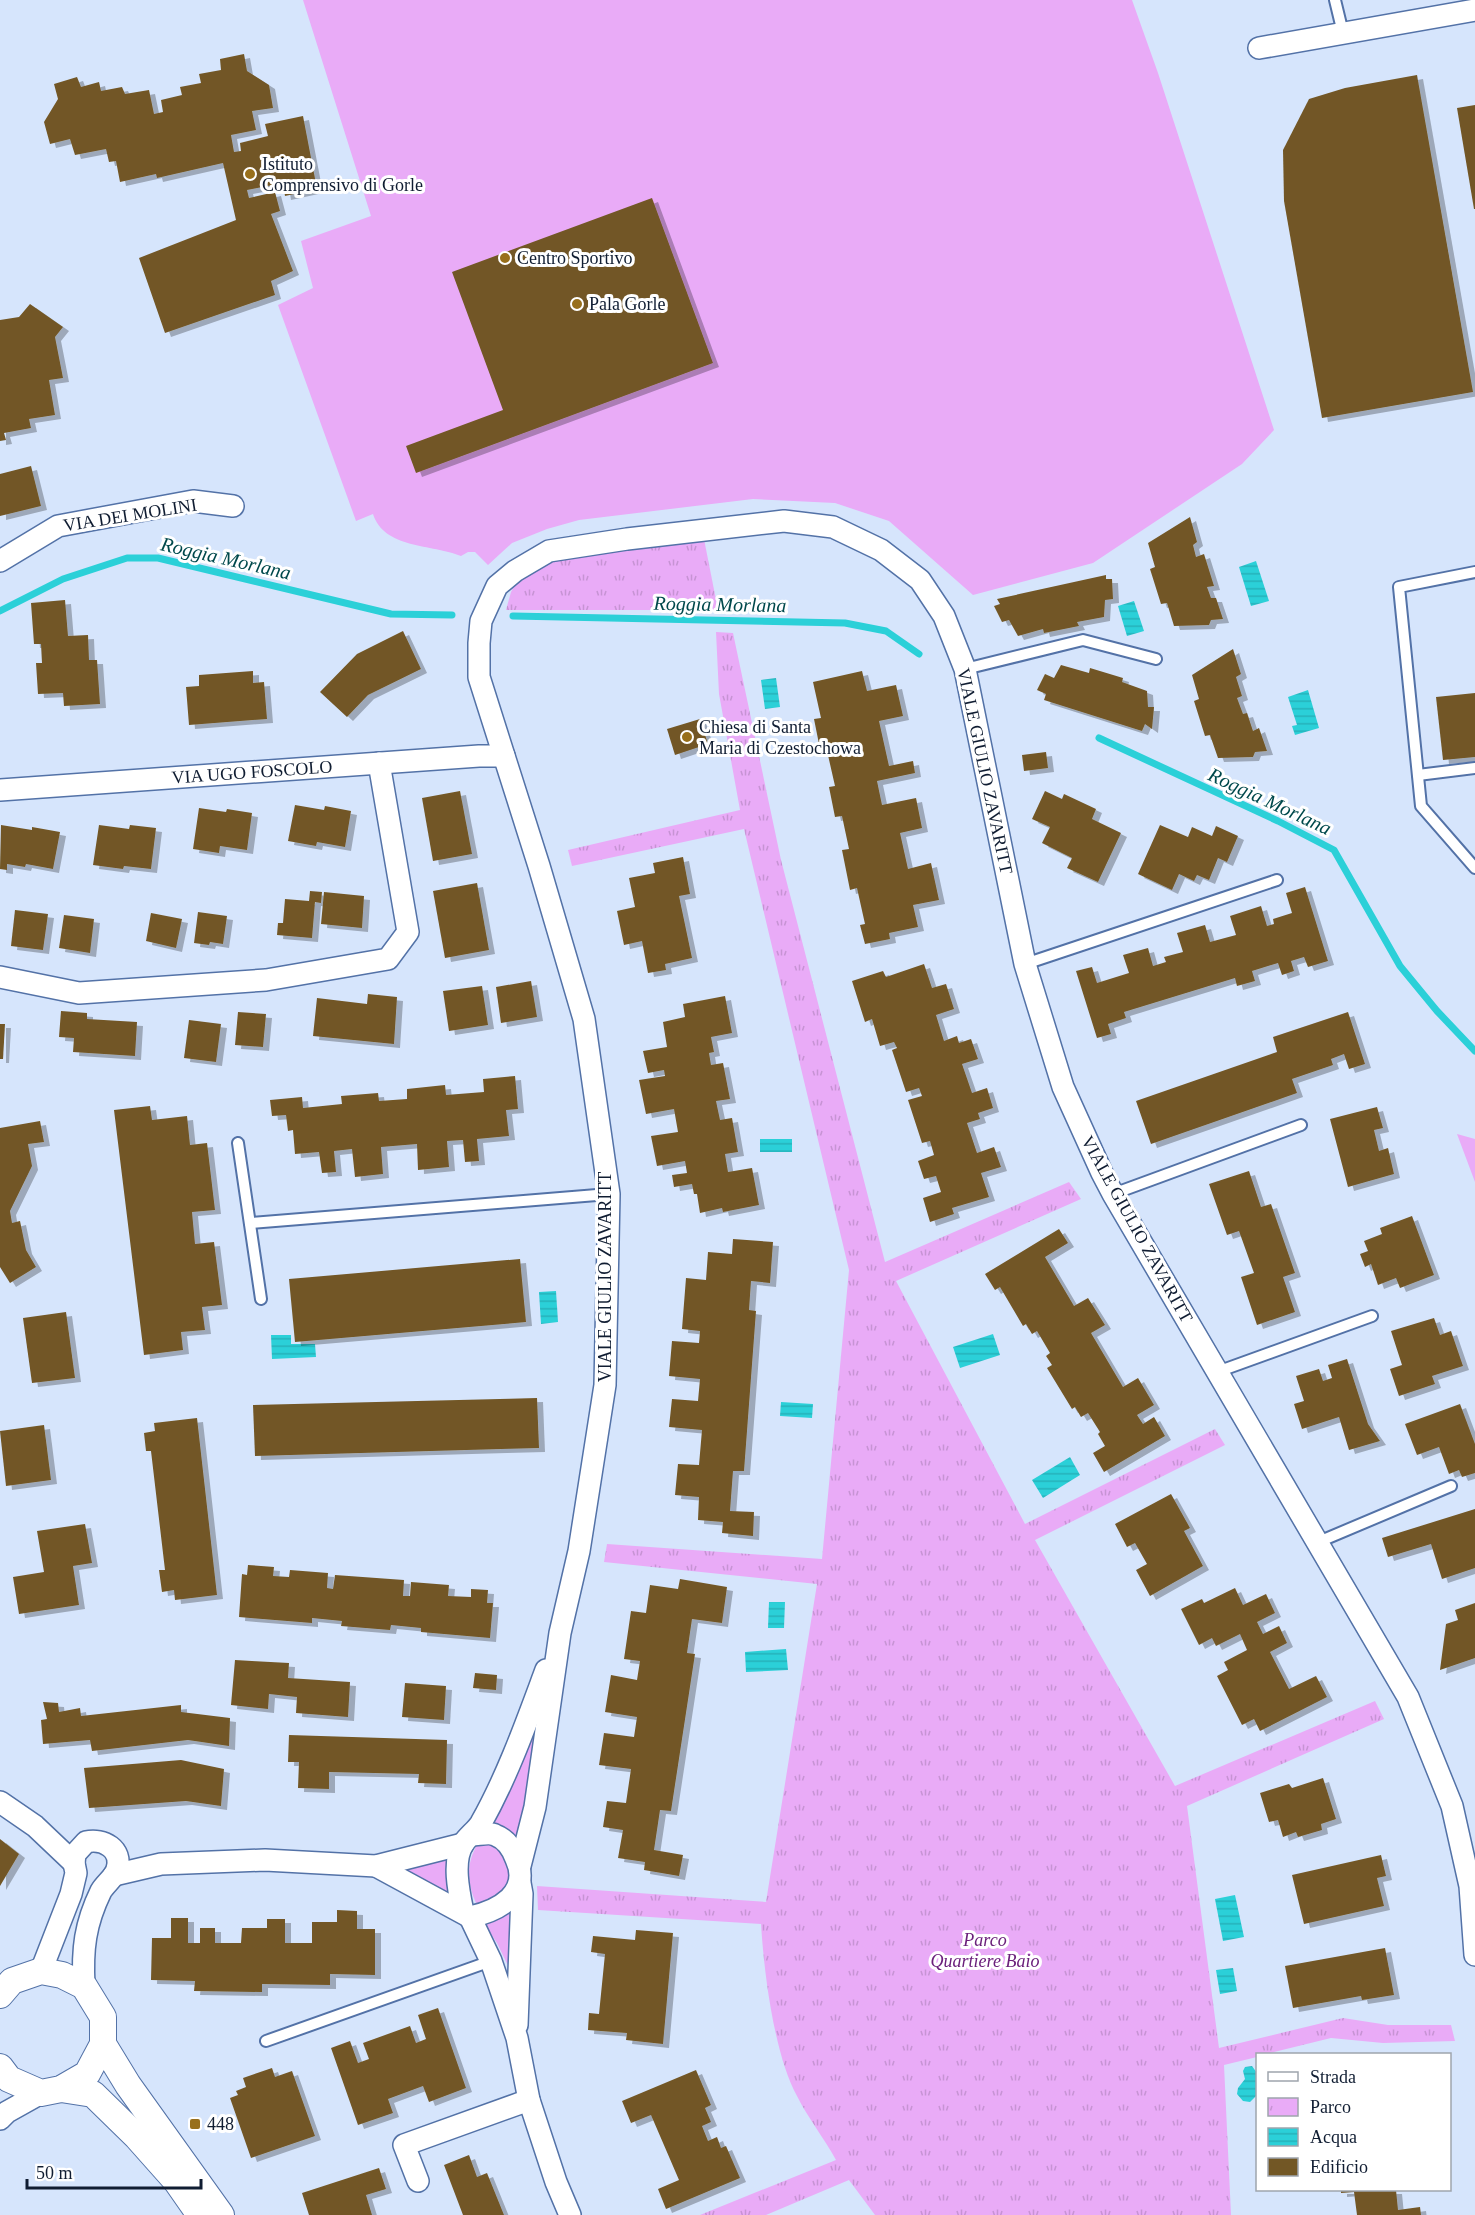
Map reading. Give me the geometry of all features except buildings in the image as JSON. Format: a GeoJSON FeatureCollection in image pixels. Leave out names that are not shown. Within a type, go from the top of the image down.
{"type":"FeatureCollection","features":[{"type":"Feature","properties":{"kind":"street"},"geometry":{"type":"LineString","coordinates":[[1259,48],[1475,10]]}},
{"type":"Feature","properties":{"kind":"street","name":"VIA DEI MOLINI"},"geometry":{"type":"LineString","coordinates":[[0,561],[58,526],[193,501],[233,506]]}},
{"type":"Feature","properties":{"kind":"street","name":"VIALE GIULIO ZAVARITT"},"geometry":{"type":"LineString","coordinates":[[517,2038],[522,1894],[520,1874],[535,1807],[560,1633],[579,1551],[605,1384],[609,1194],[584,1019],[539,866],[479,677],[481,621],[497,586],[515,571],[549,551],[627,538],[784,521],[833,527],[881,550],[920,580],[944,616],[965,669],[1025,964],[1063,1087],[1113,1194],[1408,1696],[1452,1806],[1470,1886],[1475,1955]]}},
{"type":"Feature","properties":{"kind":"street","name":"VIA UGO FOSCOLO"},"geometry":{"type":"LineString","coordinates":[[0,790],[504,756]]}},
{"type":"Feature","properties":{"kind":"street"},"geometry":{"type":"LineString","coordinates":[[0,977],[79,993],[266,980],[388,959],[408,932],[379,763]]}},
{"type":"Feature","properties":{"kind":"street","name":"VIALE GIULIO ZAVARITT"},"geometry":{"type":"LineString","coordinates":[[468,1840],[481,1822],[517,1747],[560,1633]]}},
{"type":"Feature","properties":{"kind":"street"},"geometry":{"type":"LineString","coordinates":[[0,1802],[35,1826],[86,1882],[98,1884],[112,1871],[161,1864],[265,1860],[376,1866],[494,1834],[510,1845],[520,1874],[510,1900],[489,1913],[466,1914],[376,1866]]}},
{"type":"Feature","properties":{"kind":"street"},"geometry":{"type":"LineString","coordinates":[[0,2120],[7,2112],[87,2074],[103,2044],[103,2017],[84,1986],[82,1957],[92,1910],[112,1871],[111,1846],[102,1841],[86,1842],[35,1826]]}},
{"type":"Feature","properties":{"kind":"street"},"geometry":{"type":"LineString","coordinates":[[466,1914],[456,1878],[468,1840]]}},
{"type":"Feature","properties":{"kind":"street"},"geometry":{"type":"LineString","coordinates":[[41,1971],[71,1894],[75,1854],[86,1842]]}},
{"type":"Feature","properties":{"kind":"street","name":"VIALE GIULIO ZAVARITT"},"geometry":{"type":"LineString","coordinates":[[466,1914],[491,1961],[517,2038],[529,2100],[556,2182],[570,2215]]}},
{"type":"Feature","properties":{"kind":"street"},"geometry":{"type":"LineString","coordinates":[[4,1984],[41,1971],[62,1975],[84,1986]]}},
{"type":"Feature","properties":{"kind":"street"},"geometry":{"type":"LineString","coordinates":[[103,2044],[128,2085],[221,2215]]}},
{"type":"Feature","properties":{"kind":"street"},"geometry":{"type":"LineString","coordinates":[[0,2067],[9,2079],[51,2091],[93,2094],[137,2137],[177,2182],[200,2215]]}},
{"type":"Feature","properties":{"kind":"street"},"geometry":{"type":"LineString","coordinates":[[418,2181],[404,2145],[529,2100]]}},
{"type":"Feature","properties":{"kind":"lane"},"geometry":{"type":"LineString","coordinates":[[1335,0],[1343,33]]}},
{"type":"Feature","properties":{"kind":"lane"},"geometry":{"type":"LineString","coordinates":[[1475,572],[1399,587],[1421,806],[1475,867]]}},
{"type":"Feature","properties":{"kind":"lane"},"geometry":{"type":"LineString","coordinates":[[965,669],[1083,640],[1156,659]]}},
{"type":"Feature","properties":{"kind":"lane"},"geometry":{"type":"LineString","coordinates":[[1418,775],[1475,768]]}},
{"type":"Feature","properties":{"kind":"lane"},"geometry":{"type":"LineString","coordinates":[[1025,964],[1277,880]]}},
{"type":"Feature","properties":{"kind":"lane"},"geometry":{"type":"LineString","coordinates":[[1113,1194],[1300,1125]]}},
{"type":"Feature","properties":{"kind":"lane"},"geometry":{"type":"LineString","coordinates":[[238,1143],[261,1299]]}},
{"type":"Feature","properties":{"kind":"lane"},"geometry":{"type":"LineString","coordinates":[[250,1223],[609,1194]]}},
{"type":"Feature","properties":{"kind":"lane"},"geometry":{"type":"LineString","coordinates":[[1217,1372],[1372,1316]]}},
{"type":"Feature","properties":{"kind":"lane"},"geometry":{"type":"LineString","coordinates":[[1316,1542],[1451,1486]]}},
{"type":"Feature","properties":{"kind":"lane"},"geometry":{"type":"LineString","coordinates":[[266,2041],[491,1961]]}},
{"type":"Feature","properties":{"kind":"green space"},"geometry":{"type":"Polygon","coordinates":[[[303,0],[1132,0],[1274,430],[1242,464],[1093,563],[973,595],[889,521],[835,503],[753,499],[579,520],[547,529],[512,543],[488,565],[475,552],[468,552],[461,556],[398,540],[387,534],[373,514],[356,521],[278,305],[313,288],[301,241],[371,216],[303,0]]]}},
{"type":"Feature","properties":{"kind":"green space"},"geometry":{"type":"Polygon","coordinates":[[[704,539],[718,610],[506,610],[511,592],[519,578],[552,559],[704,539]]]}},
{"type":"Feature","properties":{"kind":"green space","name":"Parco Quartiere Baio"},"geometry":{"type":"Polygon","coordinates":[[[716,632],[733,633],[781,860],[885,1262],[1069,1182],[1081,1199],[896,1281],[1025,1524],[1215,1429],[1225,1445],[1035,1540],[1175,1786],[1375,1701],[1384,1719],[1187,1806],[1219,2048],[1343,2018],[1388,2025],[1451,2025],[1455,2041],[1383,2043],[1331,2038],[1270,2053],[1256,2053],[1256,2057],[1224,2065],[1231,2215],[875,2215],[849,2180],[766,2215],[700,2215],[836,2160],[797,2096],[782,2058],[768,1988],[761,1924],[538,1910],[537,1886],[766,1902],[817,1584],[604,1562],[607,1544],[822,1559],[849,1270],[744,829],[572,866],[568,850],[740,810],[719,694],[716,632]]]}},
{"type":"Feature","properties":{"kind":"green space"},"geometry":{"type":"Polygon","coordinates":[[[1457,1134],[1475,1139],[1475,1182],[1457,1134]]]}},
{"type":"Feature","properties":{"kind":"green space"},"geometry":{"type":"Polygon","coordinates":[[[542,1716],[519,1840],[486,1826],[538,1718],[542,1716]]]}},
{"type":"Feature","properties":{"kind":"green space"},"geometry":{"type":"Polygon","coordinates":[[[492,1844],[502,1850],[512,1866],[508,1887],[490,1904],[476,1903],[469,1881],[469,1866],[477,1845],[492,1844]]]}},
{"type":"Feature","properties":{"kind":"green space"},"geometry":{"type":"Polygon","coordinates":[[[452,1850],[451,1895],[403,1870],[452,1850]]]}},
{"type":"Feature","properties":{"kind":"green space"},"geometry":{"type":"Polygon","coordinates":[[[511,1910],[512,1974],[497,1943],[483,1922],[511,1910]]]}},
{"type":"Feature","properties":{"kind":"water"},"geometry":{"type":"Polygon","coordinates":[[[1256,561],[1269,601],[1251,606],[1239,567],[1256,561]]]}},
{"type":"Feature","properties":{"kind":"water"},"geometry":{"type":"Polygon","coordinates":[[[1134,601],[1144,631],[1127,636],[1118,606],[1134,601]]]}},
{"type":"Feature","properties":{"kind":"water"},"geometry":{"type":"Polygon","coordinates":[[[776,678],[780,707],[765,709],[761,680],[776,678]]]}},
{"type":"Feature","properties":{"kind":"water"},"geometry":{"type":"Polygon","coordinates":[[[1308,690],[1319,728],[1295,735],[1292,726],[1297,725],[1288,697],[1308,690]]]}},
{"type":"Feature","properties":{"kind":"water"},"geometry":{"type":"Polygon","coordinates":[[[760,1139],[792,1139],[792,1152],[760,1152],[760,1139]]]}},
{"type":"Feature","properties":{"kind":"water"},"geometry":{"type":"Polygon","coordinates":[[[556,1291],[558,1322],[541,1324],[539,1292],[556,1291]]]}},
{"type":"Feature","properties":{"kind":"water"},"geometry":{"type":"Polygon","coordinates":[[[993,1334],[1000,1355],[960,1368],[953,1347],[993,1334]]]}},
{"type":"Feature","properties":{"kind":"water"},"geometry":{"type":"Polygon","coordinates":[[[271,1335],[291,1335],[291,1344],[315,1344],[316,1357],[272,1359],[271,1335]]]}},
{"type":"Feature","properties":{"kind":"water"},"geometry":{"type":"Polygon","coordinates":[[[781,1402],[813,1404],[812,1418],[780,1416],[781,1402]]]}},
{"type":"Feature","properties":{"kind":"water"},"geometry":{"type":"Polygon","coordinates":[[[1070,1457],[1080,1475],[1043,1498],[1032,1480],[1070,1457]]]}},
{"type":"Feature","properties":{"kind":"water"},"geometry":{"type":"Polygon","coordinates":[[[769,1602],[785,1602],[784,1628],[768,1628],[769,1602]]]}},
{"type":"Feature","properties":{"kind":"water"},"geometry":{"type":"Polygon","coordinates":[[[786,1649],[788,1670],[746,1672],[745,1652],[786,1649]]]}},
{"type":"Feature","properties":{"kind":"water"},"geometry":{"type":"Polygon","coordinates":[[[1235,1895],[1244,1937],[1223,1941],[1215,1899],[1235,1895]]]}},
{"type":"Feature","properties":{"kind":"water"},"geometry":{"type":"Polygon","coordinates":[[[1233,1968],[1237,1991],[1220,1994],[1216,1970],[1233,1968]]]}},
{"type":"Feature","properties":{"kind":"water"},"geometry":{"type":"Polygon","coordinates":[[[1252,2066],[1256,2072],[1256,2096],[1250,2102],[1243,2101],[1237,2094],[1238,2088],[1245,2079],[1243,2071],[1245,2067],[1252,2066]]]}},
{"type":"Feature","properties":{"kind":"waterway","name":"Roggia Morlana"},"geometry":{"type":"LineString","coordinates":[[0,611],[63,579],[127,558],[158,558],[391,614],[452,615]]}},
{"type":"Feature","properties":{"kind":"waterway","name":"Roggia Morlana"},"geometry":{"type":"LineString","coordinates":[[513,616],[845,623],[886,631],[919,654]]}},
{"type":"Feature","properties":{"kind":"waterway","name":"Roggia Morlana"},"geometry":{"type":"LineString","coordinates":[[1099,738],[1278,821],[1334,850],[1400,966],[1437,1011],[1475,1051]]}},
{"type":"Feature","properties":{"kind":"place","name":"Istituto Comprensivo di Gorle"},"geometry":{"type":"Point","coordinates":[250,174]}},
{"type":"Feature","properties":{"kind":"place","name":"Centro Sportivo"},"geometry":{"type":"Point","coordinates":[505,258]}},
{"type":"Feature","properties":{"kind":"place","name":"Pala Gorle"},"geometry":{"type":"Point","coordinates":[577,304]}},
{"type":"Feature","properties":{"kind":"place","name":"Chiesa di Santa Maria di Czestochowa"},"geometry":{"type":"Point","coordinates":[687,737]}},
{"type":"Feature","properties":{"kind":"place","name":"448"},"geometry":{"type":"Point","coordinates":[195,2124]}}]}
